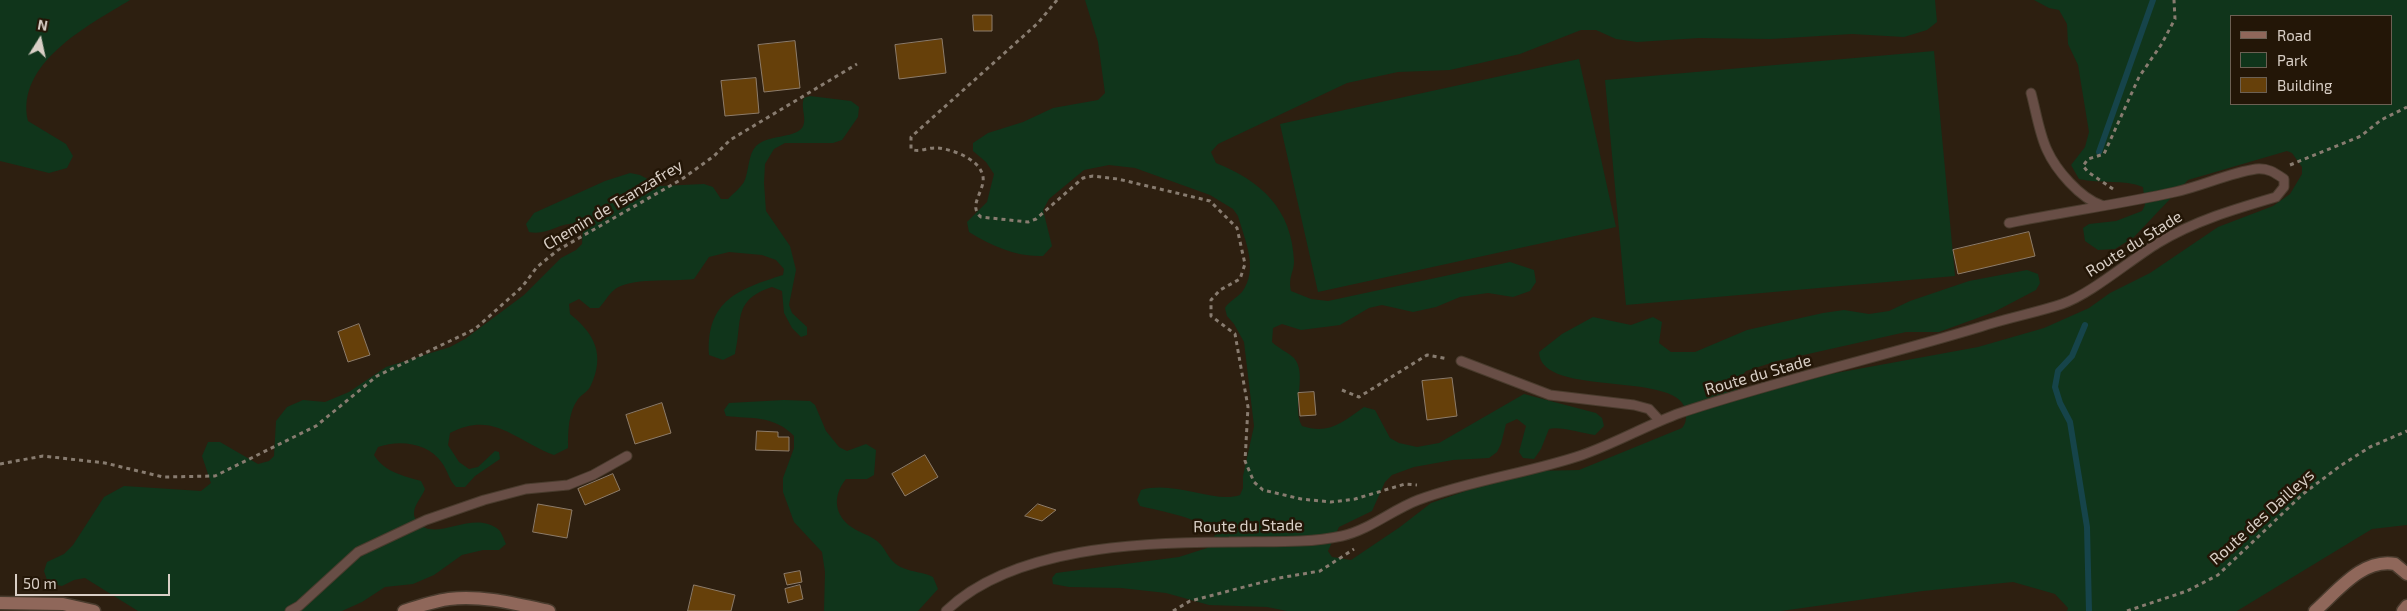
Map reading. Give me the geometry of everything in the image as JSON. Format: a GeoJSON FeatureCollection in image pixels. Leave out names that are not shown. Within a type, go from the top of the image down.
{"type":"FeatureCollection","features":[{"type":"Feature","properties":{"kind":"street"},"geometry":{"type":"LineString","coordinates":[[2315,611],[2352,578],[2374,565],[2395,564],[2407,574]]}},
{"type":"Feature","properties":{"kind":"street"},"geometry":{"type":"LineString","coordinates":[[404,611],[449,599],[472,598],[494,600],[549,611]]}},
{"type":"Feature","properties":{"kind":"street"},"geometry":{"type":"LineString","coordinates":[[0,603],[63,604],[94,611]]}},
{"type":"Feature","properties":{"kind":"street"},"geometry":{"type":"LineString","coordinates":[[2403,611],[2407,606]]}},
{"type":"Feature","properties":{"kind":"lane"},"geometry":{"type":"LineString","coordinates":[[2031,93],[2047,150],[2056,164],[2088,201],[2106,206]]}},
{"type":"Feature","properties":{"kind":"lane","name":"Route du Stade"},"geometry":{"type":"LineString","coordinates":[[946,611],[960,597],[975,588],[1024,567],[1061,556],[1113,547],[1201,542],[1283,543],[1343,536],[1415,501],[1581,455],[1660,421],[1726,398],[2065,303],[2160,242],[2198,222],[2276,197],[2284,187],[2284,178],[2270,169],[2256,169],[2189,189],[2125,203],[2082,208],[2009,223]]}},
{"type":"Feature","properties":{"kind":"lane"},"geometry":{"type":"LineString","coordinates":[[1461,361],[1550,395],[1634,405],[1649,409],[1660,421]]}},
{"type":"Feature","properties":{"kind":"lane"},"geometry":{"type":"LineString","coordinates":[[290,611],[299,606],[358,552],[426,520],[484,500],[526,489],[568,484],[593,475],[627,456]]}},
{"type":"Feature","properties":{"kind":"path"},"geometry":{"type":"LineString","coordinates":[[1057,0],[1038,23],[911,136],[910,149],[915,151],[938,148],[962,155],[979,166],[983,176],[983,183],[975,208],[981,217],[1021,222],[1036,219],[1083,178],[1093,176],[1118,179],[1210,201],[1237,228],[1246,264],[1240,279],[1220,290],[1211,300],[1211,316],[1235,334],[1248,408],[1245,461],[1254,482],[1263,490],[1277,494],[1330,502],[1355,499],[1405,484],[1422,487],[1431,496]]}},
{"type":"Feature","properties":{"kind":"path"},"geometry":{"type":"LineString","coordinates":[[2125,203],[2110,186],[2088,172],[2083,166],[2088,159],[2104,154],[2140,77],[2175,19],[2174,0]]}},
{"type":"Feature","properties":{"kind":"path","name":"Chemin de Tsanzafrey"},"geometry":{"type":"LineString","coordinates":[[0,464],[43,456],[105,463],[162,478],[215,476],[316,426],[377,376],[474,329],[522,288],[537,267],[558,250],[682,179],[714,156],[730,140],[856,64]]}},
{"type":"Feature","properties":{"kind":"path"},"geometry":{"type":"LineString","coordinates":[[2273,171],[2361,136],[2381,120],[2407,107]]}},
{"type":"Feature","properties":{"kind":"path"},"geometry":{"type":"LineString","coordinates":[[1342,390],[1359,397],[1426,355],[1461,361]]}},
{"type":"Feature","properties":{"kind":"path","name":"Route des Dailleys"},"geometry":{"type":"LineString","coordinates":[[2127,611],[2186,591],[2218,575],[2303,494],[2340,466],[2370,447],[2407,431]]}},
{"type":"Feature","properties":{"kind":"path"},"geometry":{"type":"LineString","coordinates":[[1173,611],[1190,601],[1279,578],[1320,571],[1361,544]]}},
{"type":"Feature","properties":{"kind":"green space"},"geometry":{"type":"Polygon","coordinates":[[[0,0],[130,0],[95,21],[59,48],[44,64],[33,81],[27,100],[28,121],[66,144],[73,156],[67,168],[49,173],[0,161],[0,0]]]}},
{"type":"Feature","properties":{"kind":"green space"},"geometry":{"type":"Polygon","coordinates":[[[1085,0],[1935,0],[1937,22],[1927,30],[1904,37],[1852,34],[1771,39],[1699,38],[1637,42],[1616,39],[1596,30],[1581,30],[1520,54],[1450,70],[1398,72],[1347,83],[1218,144],[1211,152],[1216,163],[1232,170],[1260,188],[1280,212],[1292,243],[1294,261],[1290,282],[1291,291],[1311,299],[1328,301],[1510,262],[1534,270],[1536,282],[1530,291],[1513,297],[1488,293],[1460,297],[1436,307],[1413,312],[1382,305],[1369,308],[1340,325],[1301,330],[1282,324],[1273,328],[1272,342],[1292,356],[1298,365],[1300,382],[1298,410],[1302,426],[1320,429],[1335,426],[1364,407],[1375,410],[1390,438],[1399,443],[1417,447],[1439,443],[1524,394],[1596,413],[1602,418],[1604,426],[1595,435],[1565,429],[1549,429],[1541,449],[1534,459],[1523,458],[1519,452],[1526,426],[1517,419],[1506,424],[1497,452],[1489,458],[1453,460],[1414,467],[1392,475],[1385,482],[1372,511],[1339,527],[1328,551],[1332,557],[1351,560],[1400,527],[1431,503],[1486,484],[1535,471],[1579,470],[1682,428],[1686,414],[1680,400],[1663,392],[1640,387],[1586,381],[1562,375],[1546,367],[1539,352],[1562,334],[1593,317],[1631,325],[1653,317],[1662,322],[1659,343],[1671,352],[1695,352],[1747,330],[1844,310],[1869,314],[1889,311],[1910,301],[1969,281],[2027,270],[2038,274],[2040,283],[2036,290],[1994,312],[1939,332],[1906,332],[1777,361],[1746,371],[1738,380],[1738,391],[1978,347],[2044,328],[2089,308],[2110,293],[2150,273],[2218,227],[2273,206],[2290,194],[2302,174],[2302,167],[2292,153],[2287,151],[2188,180],[2134,237],[2115,249],[2098,250],[2085,241],[2083,228],[2089,224],[2116,221],[2142,211],[2145,205],[2143,187],[2128,183],[2079,179],[2071,165],[2085,147],[2089,132],[2078,65],[2068,44],[2067,24],[2059,10],[2049,8],[2034,0],[2407,0],[2407,525],[2372,529],[2237,611],[2067,611],[2068,608],[2055,594],[2013,582],[1923,591],[1781,611],[1287,611],[1267,607],[1209,605],[1166,593],[1121,588],[1069,587],[1053,584],[1052,578],[1056,573],[1179,557],[1207,548],[1215,535],[1210,529],[1181,516],[1140,506],[1137,500],[1141,490],[1154,488],[1167,488],[1219,497],[1240,495],[1243,488],[1243,476],[1254,426],[1244,342],[1227,316],[1225,308],[1242,292],[1250,274],[1247,245],[1238,216],[1233,209],[1210,195],[1135,168],[1109,165],[1084,170],[1049,199],[1043,210],[1052,246],[1043,256],[1023,255],[1004,250],[969,232],[967,222],[987,202],[994,174],[986,162],[973,151],[973,143],[988,133],[1023,122],[1053,108],[1098,100],[1105,93],[1098,42],[1085,0]]]}},
{"type":"Feature","properties":{"kind":"green space"},"geometry":{"type":"Polygon","coordinates":[[[1934,51],[1955,276],[1626,305],[1605,80],[1934,51]]]}},
{"type":"Feature","properties":{"kind":"green space"},"geometry":{"type":"Polygon","coordinates":[[[1579,59],[1616,227],[1318,292],[1280,124],[1579,59]]]}},
{"type":"Feature","properties":{"kind":"green space"},"geometry":{"type":"Polygon","coordinates":[[[810,96],[851,101],[859,107],[858,117],[842,140],[833,143],[785,143],[774,149],[765,164],[766,211],[790,246],[796,270],[789,305],[792,313],[807,327],[807,335],[801,337],[792,328],[784,313],[782,291],[772,287],[750,298],[745,305],[735,354],[723,360],[709,355],[713,321],[719,309],[739,292],[783,275],[784,269],[776,260],[762,255],[729,252],[709,257],[694,279],[630,283],[614,290],[599,308],[590,308],[579,299],[569,304],[570,314],[586,329],[591,337],[597,355],[597,364],[590,387],[578,399],[572,410],[568,448],[554,455],[492,426],[466,427],[450,433],[448,445],[459,462],[469,469],[478,467],[495,451],[499,452],[500,459],[475,476],[465,487],[456,487],[442,463],[430,451],[413,444],[404,443],[378,447],[374,455],[383,466],[395,473],[421,481],[425,489],[415,507],[414,513],[415,519],[419,523],[426,528],[435,529],[467,523],[489,524],[499,530],[506,544],[499,550],[483,550],[462,555],[434,575],[413,584],[385,587],[362,602],[342,611],[138,611],[85,578],[74,580],[62,586],[48,583],[44,571],[47,562],[64,554],[73,545],[104,497],[124,486],[201,491],[211,483],[202,456],[208,442],[220,442],[258,464],[269,461],[274,456],[276,421],[287,407],[303,400],[325,402],[349,392],[386,367],[450,347],[465,339],[524,295],[561,258],[576,250],[582,244],[583,228],[578,223],[564,225],[547,231],[529,232],[526,224],[534,213],[605,181],[630,173],[640,175],[661,186],[704,184],[713,187],[721,199],[728,199],[744,182],[751,154],[756,146],[767,140],[792,134],[802,128],[804,125],[804,98],[810,96]]]}},
{"type":"Feature","properties":{"kind":"green space"},"geometry":{"type":"Polygon","coordinates":[[[784,400],[810,401],[815,405],[826,431],[839,447],[847,451],[866,444],[876,450],[874,475],[867,479],[846,479],[839,492],[837,505],[842,518],[847,523],[877,541],[898,565],[933,577],[938,589],[918,611],[824,611],[825,572],[822,552],[794,522],[783,492],[783,478],[794,448],[794,436],[778,424],[770,421],[726,416],[724,410],[729,403],[784,400]]]}},
{"type":"Feature","properties":{"kind":"building"},"geometry":{"type":"Polygon","coordinates":[[[973,15],[992,15],[992,31],[974,31],[973,15]]]}},
{"type":"Feature","properties":{"kind":"building"},"geometry":{"type":"Polygon","coordinates":[[[942,39],[946,73],[899,79],[895,45],[942,39]]]}},
{"type":"Feature","properties":{"kind":"building"},"geometry":{"type":"Polygon","coordinates":[[[795,41],[800,88],[764,92],[758,45],[795,41]]]}},
{"type":"Feature","properties":{"kind":"building"},"geometry":{"type":"Polygon","coordinates":[[[756,78],[759,113],[725,116],[721,81],[756,78]]]}},
{"type":"Feature","properties":{"kind":"building"},"geometry":{"type":"Polygon","coordinates":[[[2029,232],[2035,256],[1958,274],[1953,250],[2029,232]]]}},
{"type":"Feature","properties":{"kind":"building"},"geometry":{"type":"Polygon","coordinates":[[[359,324],[370,355],[348,362],[338,332],[359,324]]]}},
{"type":"Feature","properties":{"kind":"building"},"geometry":{"type":"Polygon","coordinates":[[[1452,378],[1457,416],[1427,420],[1422,381],[1452,378]]]}},
{"type":"Feature","properties":{"kind":"building"},"geometry":{"type":"Polygon","coordinates":[[[1314,392],[1316,415],[1300,416],[1298,393],[1314,392]]]}},
{"type":"Feature","properties":{"kind":"building"},"geometry":{"type":"Polygon","coordinates":[[[662,403],[671,433],[635,444],[626,415],[662,403]]]}},
{"type":"Feature","properties":{"kind":"building"},"geometry":{"type":"Polygon","coordinates":[[[757,431],[778,432],[778,437],[789,437],[789,451],[756,450],[757,431]]]}},
{"type":"Feature","properties":{"kind":"building"},"geometry":{"type":"Polygon","coordinates":[[[925,455],[938,477],[905,496],[892,474],[925,455]]]}},
{"type":"Feature","properties":{"kind":"building"},"geometry":{"type":"Polygon","coordinates":[[[613,474],[620,490],[585,505],[578,489],[613,474]]]}},
{"type":"Feature","properties":{"kind":"building"},"geometry":{"type":"Polygon","coordinates":[[[538,504],[572,510],[567,538],[533,532],[538,504]]]}},
{"type":"Feature","properties":{"kind":"building"},"geometry":{"type":"Polygon","coordinates":[[[1038,504],[1056,510],[1042,521],[1025,516],[1038,504]]]}},
{"type":"Feature","properties":{"kind":"building"},"geometry":{"type":"Polygon","coordinates":[[[800,571],[802,582],[787,585],[784,574],[800,571]]]}},
{"type":"Feature","properties":{"kind":"building"},"geometry":{"type":"Polygon","coordinates":[[[694,585],[735,595],[731,611],[688,611],[694,585]]]}},
{"type":"Feature","properties":{"kind":"building"},"geometry":{"type":"Polygon","coordinates":[[[800,585],[803,599],[788,603],[785,589],[800,585]]]}},
{"type":"Feature","properties":{"kind":"waterway"},"geometry":{"type":"LineString","coordinates":[[2099,152],[2153,0]]}},
{"type":"Feature","properties":{"kind":"waterway"},"geometry":{"type":"LineString","coordinates":[[2085,325],[2072,356],[2058,371],[2055,387],[2060,403],[2070,422],[2087,527],[2089,611]]}}]}
